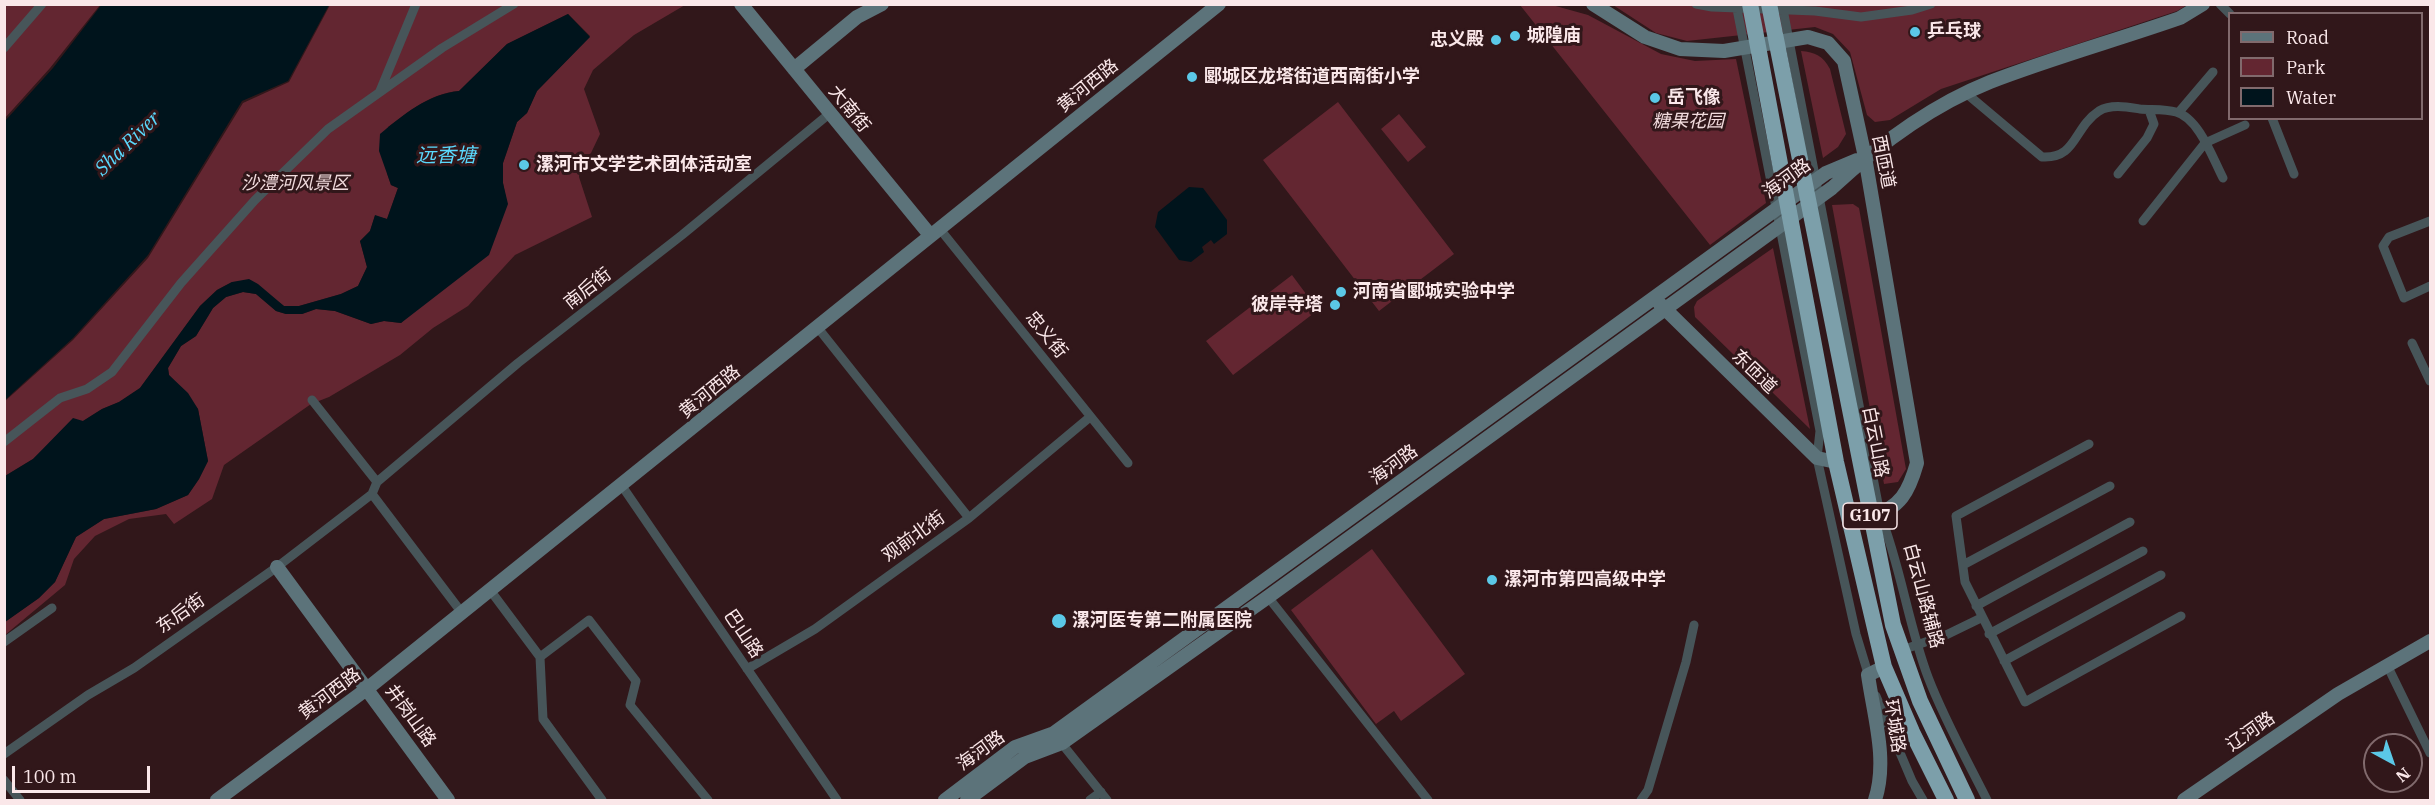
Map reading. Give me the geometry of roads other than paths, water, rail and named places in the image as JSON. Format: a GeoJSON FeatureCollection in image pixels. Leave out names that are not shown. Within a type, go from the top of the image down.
{"type":"FeatureCollection","features":[{"type":"Feature","properties":{"kind":"highway","name":"G107"},"geometry":{"type":"LineString","coordinates":[[1750,4],[1755,63],[1787,236],[1836,462],[1884,667],[1912,732],[1946,801]]}},
{"type":"Feature","properties":{"kind":"highway","name":"G107"},"geometry":{"type":"LineString","coordinates":[[1769,4],[1785,55]]}},
{"type":"Feature","properties":{"kind":"highway","name":"白云山路"},"geometry":{"type":"LineString","coordinates":[[1785,55],[1875,515],[1893,625],[1920,701],[1967,801]]}},
{"type":"Feature","properties":{"kind":"street"},"geometry":{"type":"LineString","coordinates":[[4,48],[42,4]]}},
{"type":"Feature","properties":{"kind":"street"},"geometry":{"type":"LineString","coordinates":[[380,91],[416,4]]}},
{"type":"Feature","properties":{"kind":"street"},"geometry":{"type":"LineString","coordinates":[[4,442],[60,399],[87,389],[112,372],[181,283],[255,200],[321,135],[442,48],[514,4]]}},
{"type":"Feature","properties":{"kind":"street","name":"大南街"},"geometry":{"type":"LineString","coordinates":[[741,4],[829,114],[934,232]]}},
{"type":"Feature","properties":{"kind":"street"},"geometry":{"type":"LineString","coordinates":[[794,69],[857,17],[882,4]]}},
{"type":"Feature","properties":{"kind":"street","name":"黄河西路"},"geometry":{"type":"LineString","coordinates":[[218,801],[368,688],[622,486],[1219,4]]}},
{"type":"Feature","properties":{"kind":"street","name":"西匝道"},"geometry":{"type":"LineString","coordinates":[[1593,4],[1645,37],[1680,49],[1724,51],[1809,37],[1828,44],[1844,61],[1865,158],[1917,463],[1909,490],[1895,504],[1875,515]]}},
{"type":"Feature","properties":{"kind":"street"},"geometry":{"type":"LineString","coordinates":[[1696,4],[1815,11],[1861,17],[1912,10],[1931,4]]}},
{"type":"Feature","properties":{"kind":"street"},"geometry":{"type":"LineString","coordinates":[[1736,4],[1755,63]]}},
{"type":"Feature","properties":{"kind":"street"},"geometry":{"type":"LineString","coordinates":[[1782,4],[1785,55]]}},
{"type":"Feature","properties":{"kind":"street","name":"海河路"},"geometry":{"type":"LineString","coordinates":[[967,801],[1025,757],[1058,738],[1268,597],[1832,188],[1897,133],[1989,83],[2180,18],[2203,4]]}},
{"type":"Feature","properties":{"kind":"street"},"geometry":{"type":"LineString","coordinates":[[2179,112],[2213,72]]}},
{"type":"Feature","properties":{"kind":"street"},"geometry":{"type":"LineString","coordinates":[[1967,94],[2042,157],[2053,158],[2065,153],[2081,128],[2100,110],[2118,106],[2179,112],[2200,131],[2223,178]]}},
{"type":"Feature","properties":{"kind":"street"},"geometry":{"type":"LineString","coordinates":[[2118,174],[2147,138],[2154,124],[2149,110]]}},
{"type":"Feature","properties":{"kind":"street","name":"南后街"},"geometry":{"type":"LineString","coordinates":[[376,482],[518,363],[682,235],[829,114]]}},
{"type":"Feature","properties":{"kind":"street"},"geometry":{"type":"LineString","coordinates":[[2273,120],[2294,174]]}},
{"type":"Feature","properties":{"kind":"street"},"geometry":{"type":"LineString","coordinates":[[2143,221],[2205,143],[2245,125]]}},
{"type":"Feature","properties":{"kind":"street","name":"海河路"},"geometry":{"type":"LineString","coordinates":[[945,801],[1015,747],[1058,738],[1258,586],[1826,173],[1865,158]]}},
{"type":"Feature","properties":{"kind":"street"},"geometry":{"type":"LineString","coordinates":[[2430,221],[2389,237],[2383,246],[2404,298],[2430,286]]}},
{"type":"Feature","properties":{"kind":"street","name":"忠义街"},"geometry":{"type":"LineString","coordinates":[[934,232],[1128,463]]}},
{"type":"Feature","properties":{"kind":"street"},"geometry":{"type":"LineString","coordinates":[[1787,236],[1820,431],[1817,459],[1856,634],[1868,675],[1912,781],[1923,801]]}},
{"type":"Feature","properties":{"kind":"street","name":"东匝道"},"geometry":{"type":"LineString","coordinates":[[1653,298],[1817,459]]}},
{"type":"Feature","properties":{"kind":"street"},"geometry":{"type":"LineString","coordinates":[[818,328],[969,518]]}},
{"type":"Feature","properties":{"kind":"street"},"geometry":{"type":"LineString","coordinates":[[2412,343],[2430,381]]}},
{"type":"Feature","properties":{"kind":"street"},"geometry":{"type":"LineString","coordinates":[[312,400],[376,482],[372,494],[462,613]]}},
{"type":"Feature","properties":{"kind":"street","name":"观前北街"},"geometry":{"type":"LineString","coordinates":[[747,669],[815,630],[969,518],[1090,417]]}},
{"type":"Feature","properties":{"kind":"street"},"geometry":{"type":"LineString","coordinates":[[2089,444],[1956,516],[1965,582],[2025,702],[2181,615]]}},
{"type":"Feature","properties":{"kind":"street"},"geometry":{"type":"LineString","coordinates":[[1817,459],[1836,462]]}},
{"type":"Feature","properties":{"kind":"street","name":"巴山路"},"geometry":{"type":"LineString","coordinates":[[622,486],[837,801]]}},
{"type":"Feature","properties":{"kind":"street"},"geometry":{"type":"LineString","coordinates":[[1963,564],[2110,486]]}},
{"type":"Feature","properties":{"kind":"street","name":"东后街"},"geometry":{"type":"LineString","coordinates":[[4,754],[88,695],[134,668],[277,567],[372,494]]}},
{"type":"Feature","properties":{"kind":"street","name":"白云山路辅路"},"geometry":{"type":"LineString","coordinates":[[1875,515],[1891,542],[1927,675],[1988,801]]}},
{"type":"Feature","properties":{"kind":"street"},"geometry":{"type":"LineString","coordinates":[[1976,606],[2130,522]]}},
{"type":"Feature","properties":{"kind":"street"},"geometry":{"type":"LineString","coordinates":[[1989,634],[2143,551]]}},
{"type":"Feature","properties":{"kind":"street","name":"井岗山路"},"geometry":{"type":"LineString","coordinates":[[277,567],[368,688],[448,801]]}},
{"type":"Feature","properties":{"kind":"street"},"geometry":{"type":"LineString","coordinates":[[2004,661],[2161,575]]}},
{"type":"Feature","properties":{"kind":"street"},"geometry":{"type":"LineString","coordinates":[[490,590],[540,657],[543,720],[602,801]]}},
{"type":"Feature","properties":{"kind":"street"},"geometry":{"type":"LineString","coordinates":[[1268,597],[1428,801]]}},
{"type":"Feature","properties":{"kind":"street"},"geometry":{"type":"LineString","coordinates":[[4,642],[52,608]]}},
{"type":"Feature","properties":{"kind":"street"},"geometry":{"type":"LineString","coordinates":[[1902,650],[1946,635],[1981,618]]}},
{"type":"Feature","properties":{"kind":"street"},"geometry":{"type":"LineString","coordinates":[[540,657],[589,620],[636,681],[630,705],[708,801]]}},
{"type":"Feature","properties":{"kind":"street"},"geometry":{"type":"LineString","coordinates":[[1641,801],[1648,790],[1686,662],[1694,625]]}},
{"type":"Feature","properties":{"kind":"street","name":"辽河路"},"geometry":{"type":"LineString","coordinates":[[2184,801],[2338,694],[2430,641]]}},
{"type":"Feature","properties":{"kind":"street"},"geometry":{"type":"LineString","coordinates":[[2387,665],[2430,753]]}},
{"type":"Feature","properties":{"kind":"street"},"geometry":{"type":"LineString","coordinates":[[1868,675],[1884,667]]}},
{"type":"Feature","properties":{"kind":"street","name":"环城路"},"geometry":{"type":"LineString","coordinates":[[1868,675],[1882,762],[1880,784],[1875,801]]}},
{"type":"Feature","properties":{"kind":"street","name":"辽河路"},"geometry":{"type":"LineString","coordinates":[[2199,801],[2338,694]]}},
{"type":"Feature","properties":{"kind":"street"},"geometry":{"type":"LineString","coordinates":[[1058,738],[1107,801]]}},
{"type":"Feature","properties":{"kind":"street"},"geometry":{"type":"LineString","coordinates":[[4,780],[20,801]]}},
{"type":"Feature","properties":{"kind":"street"},"geometry":{"type":"LineString","coordinates":[[1090,801],[1101,792]]}},
{"type":"Feature","properties":{"kind":"water","name":"Sha River"},"geometry":{"type":"Polygon","coordinates":[[[102,4],[329,5],[288,81],[242,101],[148,255],[73,338],[5,400],[5,121],[53,68],[102,4]]]}},
{"type":"Feature","properties":{"kind":"water","name":"远香塘"},"geometry":{"type":"Polygon","coordinates":[[[568,14],[590,37],[537,91],[527,113],[517,122],[503,163],[503,183],[508,204],[489,255],[401,323],[384,321],[371,324],[335,311],[316,309],[302,314],[286,314],[276,311],[256,294],[243,292],[226,297],[213,308],[196,336],[181,346],[168,368],[169,375],[188,393],[198,409],[208,461],[199,479],[188,495],[156,509],[104,519],[76,537],[55,582],[39,598],[5,622],[5,476],[33,459],[73,418],[83,421],[140,388],[200,306],[217,290],[232,282],[249,279],[284,306],[299,306],[341,294],[358,286],[367,267],[360,241],[370,231],[375,215],[387,219],[398,188],[391,185],[379,151],[380,134],[426,101],[459,91],[507,44],[568,14]]]}},
{"type":"Feature","properties":{"kind":"water"},"geometry":{"type":"Polygon","coordinates":[[[1189,187],[1203,188],[1227,220],[1227,234],[1214,244],[1211,240],[1202,247],[1204,252],[1191,262],[1179,260],[1155,227],[1158,212],[1189,187]]]}},
{"type":"Feature","properties":{"kind":"place","name":"乒乓球"},"geometry":{"type":"Point","coordinates":[1915,32]}},
{"type":"Feature","properties":{"kind":"place","name":"城隍庙"},"geometry":{"type":"Point","coordinates":[1515,36]}},
{"type":"Feature","properties":{"kind":"place","name":"忠义殿"},"geometry":{"type":"Point","coordinates":[1496,40]}},
{"type":"Feature","properties":{"kind":"place","name":"郾城区龙塔街道西南街小学"},"geometry":{"type":"Point","coordinates":[1192,77]}},
{"type":"Feature","properties":{"kind":"place","name":"岳飞像"},"geometry":{"type":"Point","coordinates":[1655,98]}},
{"type":"Feature","properties":{"kind":"place","name":"漯河市文学艺术团体活动室"},"geometry":{"type":"Point","coordinates":[524,165]}},
{"type":"Feature","properties":{"kind":"place","name":"河南省郾城实验中学"},"geometry":{"type":"Point","coordinates":[1341,292]}},
{"type":"Feature","properties":{"kind":"place","name":"彼岸寺塔"},"geometry":{"type":"Point","coordinates":[1335,305]}},
{"type":"Feature","properties":{"kind":"place","name":"漯河市第四高级中学"},"geometry":{"type":"Point","coordinates":[1492,580]}},
{"type":"Feature","properties":{"kind":"place","name":"漯河医专第二附属医院"},"geometry":{"type":"Point","coordinates":[1059,621]}},
{"type":"Feature","properties":{"kind":"park label","name":"糖果花园"},"geometry":{"type":"Point","coordinates":[1688,122]}},
{"type":"Feature","properties":{"kind":"park label","name":"沙澧河风景区"},"geometry":{"type":"Point","coordinates":[295,184]}}]}
